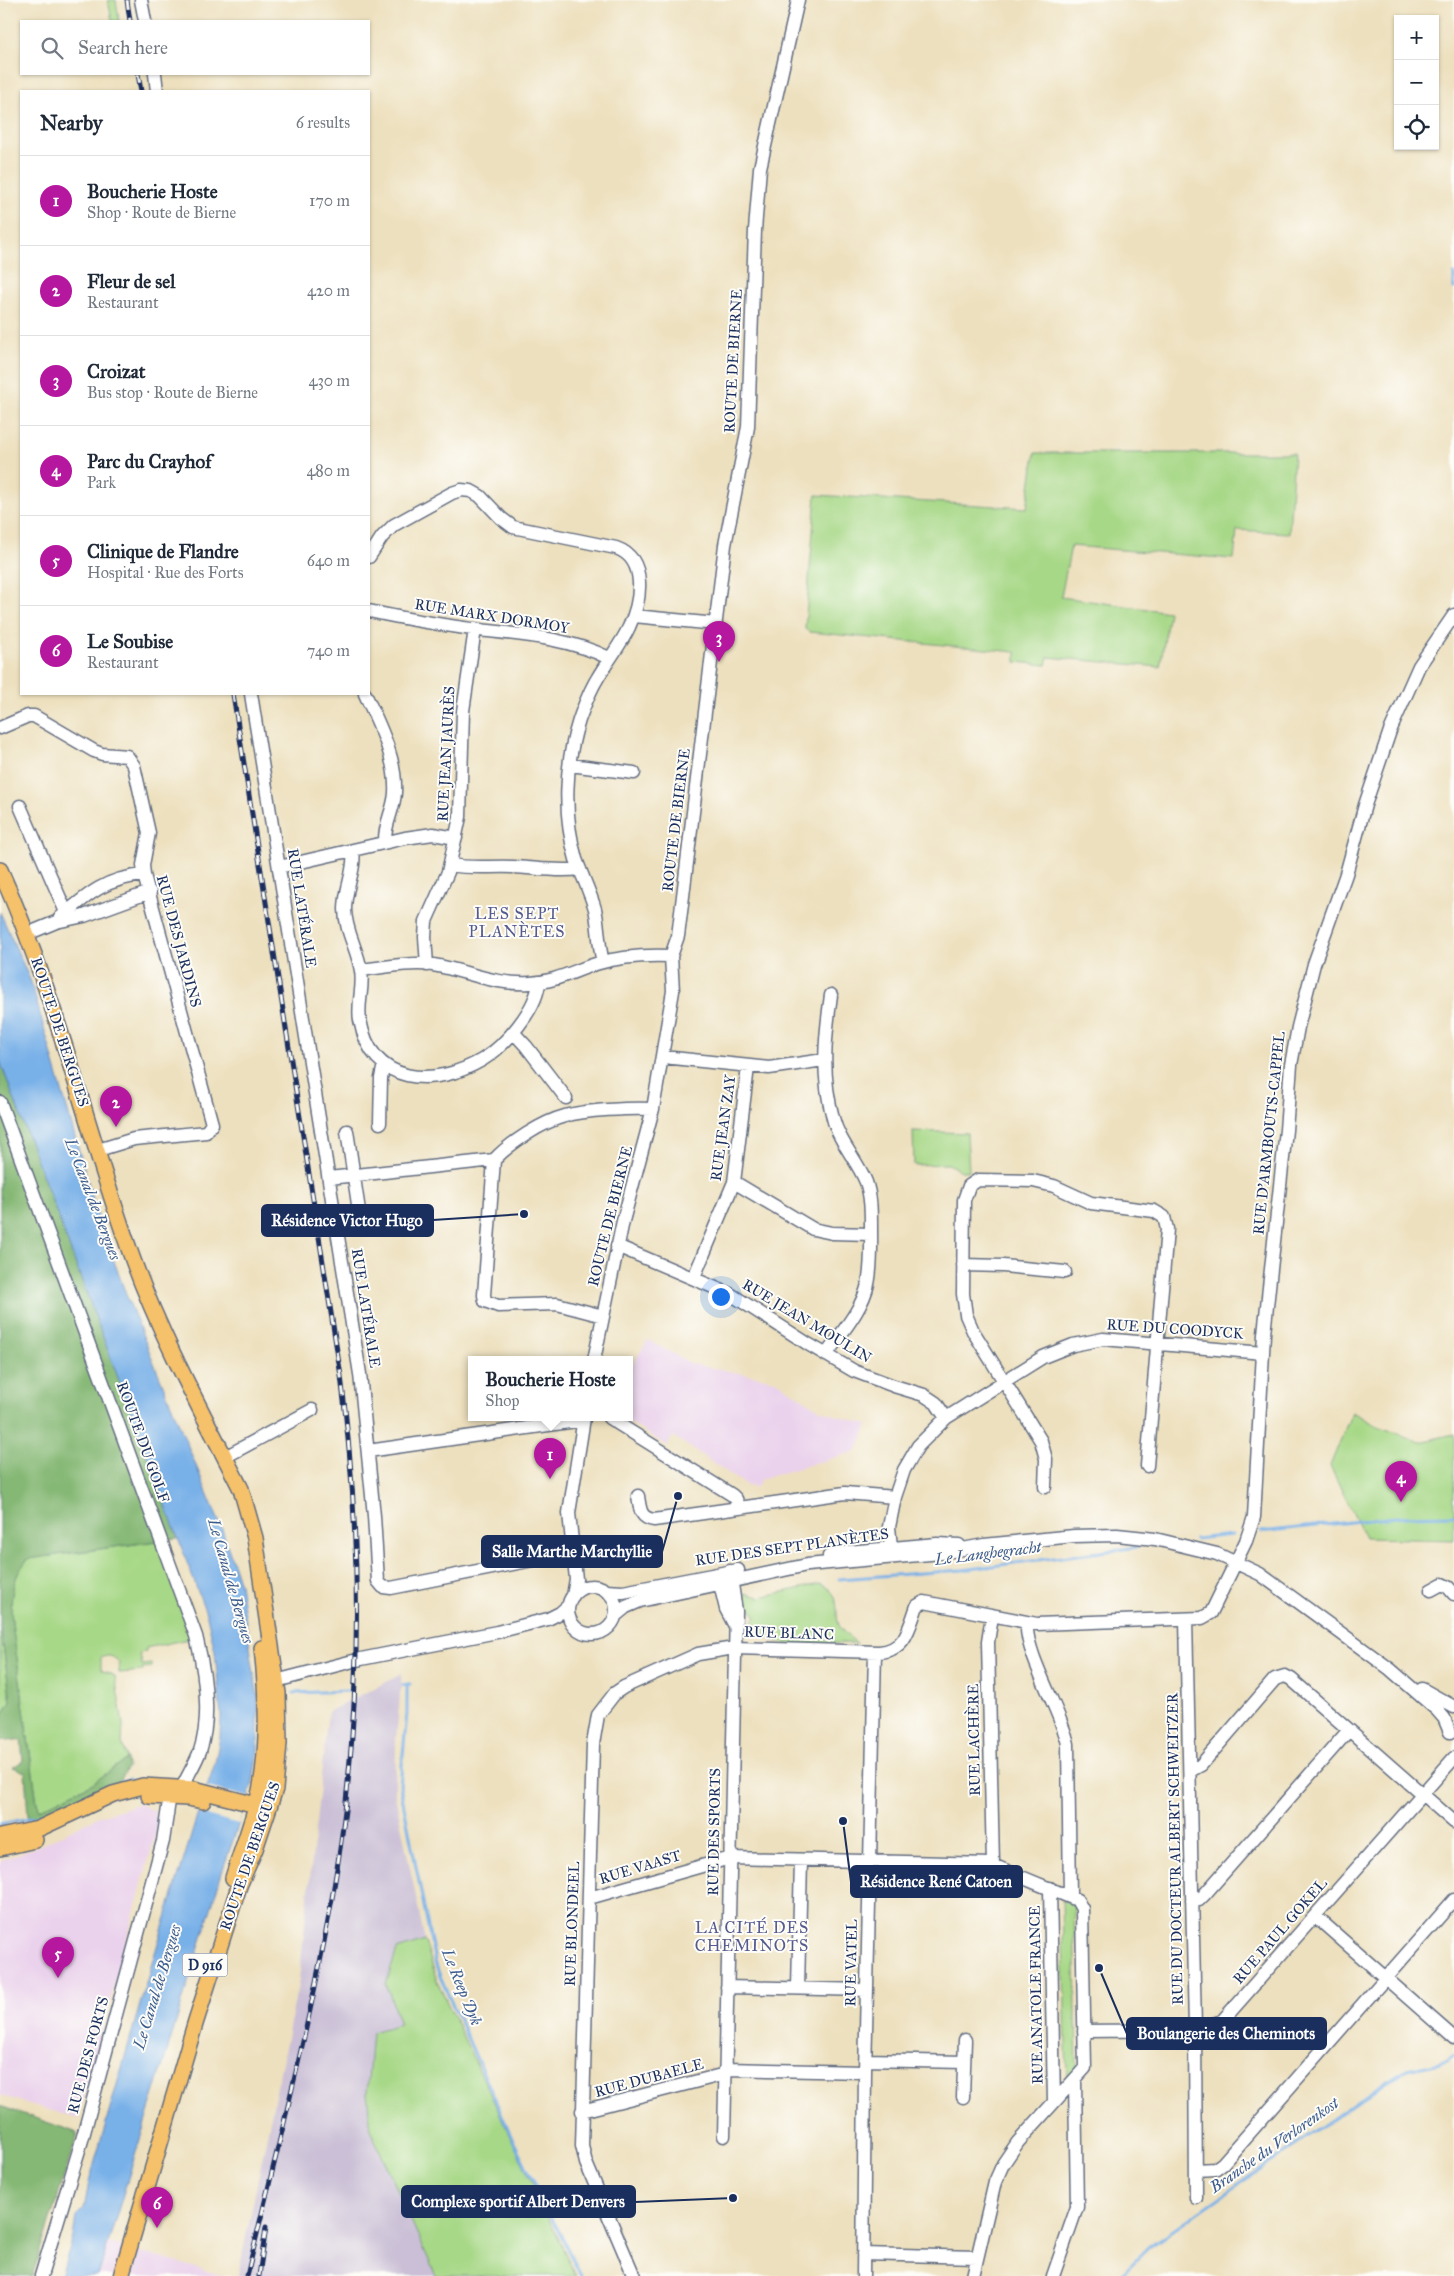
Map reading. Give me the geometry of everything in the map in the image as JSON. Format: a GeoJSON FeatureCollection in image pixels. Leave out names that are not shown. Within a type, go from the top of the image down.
{"type":"FeatureCollection","features":[{"type":"Feature","properties":{"kind":"main road","name":"ROUTE DE BERGUES"},"geometry":{"type":"LineString","coordinates":[[0,870],[27,934],[48,992],[129,1248],[148,1297],[183,1374],[244,1498],[254,1529],[271,1679],[279,1705],[278,1761],[275,1788],[256,1810],[232,1907],[195,2024],[121,2276]]}},
{"type":"Feature","properties":{"kind":"main road"},"geometry":{"type":"LineString","coordinates":[[0,1837],[47,1826],[121,1791],[142,1786],[200,1795],[256,1810]]}},
{"type":"Feature","properties":{"kind":"main road"},"geometry":{"type":"LineString","coordinates":[[0,1848],[46,1836],[121,1801],[175,1792]]}},
{"type":"Feature","properties":{"kind":"street"},"geometry":{"type":"LineString","coordinates":[[142,0],[145,20]]}},
{"type":"Feature","properties":{"kind":"street","name":"ROUTE DE BIERNE"},"geometry":{"type":"LineString","coordinates":[[595,1356],[618,1246],[653,1109],[673,991],[671,956],[680,922],[729,517],[748,427],[753,277],[760,168],[798,0]]}},
{"type":"Feature","properties":{"kind":"street"},"geometry":{"type":"LineString","coordinates":[[154,75],[157,90]]}},
{"type":"Feature","properties":{"kind":"street"},"geometry":{"type":"LineString","coordinates":[[370,555],[382,537],[399,522],[452,493],[466,490],[480,496],[504,522],[518,529],[616,548],[626,553],[633,560],[638,574],[637,604],[634,616],[623,639],[609,658],[584,706],[574,736],[570,765],[568,792],[573,845],[595,909],[603,962]]}},
{"type":"Feature","properties":{"kind":"street","name":"RUE MARX DORMOY"},"geometry":{"type":"LineString","coordinates":[[370,611],[416,621],[554,639],[580,646],[609,658]]}},
{"type":"Feature","properties":{"kind":"street","name":"RUE D'ARMBOUTS-CAPPEL"},"geometry":{"type":"LineString","coordinates":[[1186,1619],[1202,1618],[1211,1613],[1249,1534],[1254,1517],[1263,1352],[1291,1065],[1304,999],[1317,955],[1346,874],[1367,799],[1397,714],[1419,666],[1454,615]]}},
{"type":"Feature","properties":{"kind":"street"},"geometry":{"type":"LineString","coordinates":[[634,616],[716,624]]}},
{"type":"Feature","properties":{"kind":"street","name":"RUE JEAN JAURÈS"},"geometry":{"type":"LineString","coordinates":[[427,965],[426,921],[451,865],[462,802],[461,739],[464,701],[475,629]]}},
{"type":"Feature","properties":{"kind":"street","name":"RUE LATÉRALE"},"geometry":{"type":"LineString","coordinates":[[251,695],[360,1374],[368,1451],[377,1578],[383,1587],[401,1586],[573,1553]]}},
{"type":"Feature","properties":{"kind":"street"},"geometry":{"type":"LineString","coordinates":[[365,695],[384,738],[394,780],[395,798],[385,831],[385,842]]}},
{"type":"Feature","properties":{"kind":"street","name":"RUE DES JARDINS"},"geometry":{"type":"LineString","coordinates":[[0,728],[28,716],[34,716],[97,753],[125,755],[134,766],[149,833],[143,864],[144,875],[212,1124],[206,1132],[129,1140],[98,1150]]}},
{"type":"Feature","properties":{"kind":"street"},"geometry":{"type":"LineString","coordinates":[[570,765],[634,773]]}},
{"type":"Feature","properties":{"kind":"street"},"geometry":{"type":"LineString","coordinates":[[20,806],[64,918]]}},
{"type":"Feature","properties":{"kind":"street"},"geometry":{"type":"LineString","coordinates":[[279,867],[385,842],[433,834],[456,838]]}},
{"type":"Feature","properties":{"kind":"street"},"geometry":{"type":"LineString","coordinates":[[354,850],[354,862],[346,894],[345,911],[348,930],[361,970],[359,1013],[361,1025],[371,1050],[384,1064],[394,1070],[425,1078],[444,1076],[484,1059],[495,1051],[513,1032],[534,1002],[539,982]]}},
{"type":"Feature","properties":{"kind":"street"},"geometry":{"type":"LineString","coordinates":[[451,865],[462,867],[513,867],[555,871],[580,869]]}},
{"type":"Feature","properties":{"kind":"street"},"geometry":{"type":"LineString","coordinates":[[64,918],[86,897],[112,881],[144,875]]}},
{"type":"Feature","properties":{"kind":"street"},"geometry":{"type":"LineString","coordinates":[[27,934],[64,918],[150,892]]}},
{"type":"Feature","properties":{"kind":"street"},"geometry":{"type":"LineString","coordinates":[[361,970],[405,965],[427,965],[497,982],[539,982],[558,979],[603,962],[630,956],[671,956]]}},
{"type":"Feature","properties":{"kind":"street"},"geometry":{"type":"LineString","coordinates":[[826,1355],[864,1295],[870,1271],[871,1234],[868,1189],[862,1173],[834,1125],[824,1060],[831,994]]}},
{"type":"Feature","properties":{"kind":"street"},"geometry":{"type":"LineString","coordinates":[[513,1032],[566,1098]]}},
{"type":"Feature","properties":{"kind":"street"},"geometry":{"type":"LineString","coordinates":[[663,1057],[748,1067],[780,1068],[807,1061],[824,1060]]}},
{"type":"Feature","properties":{"kind":"street"},"geometry":{"type":"LineString","coordinates":[[380,1123],[381,1078],[384,1064]]}},
{"type":"Feature","properties":{"kind":"street","name":"RUE JEAN ZAY"},"geometry":{"type":"LineString","coordinates":[[694,1277],[734,1182],[748,1067]]}},
{"type":"Feature","properties":{"kind":"street","name":"ROUTE DU GOLF"},"geometry":{"type":"LineString","coordinates":[[0,1102],[196,1636],[204,1678],[205,1727],[198,1756],[175,1792],[163,1841]]}},
{"type":"Feature","properties":{"kind":"street"},"geometry":{"type":"LineString","coordinates":[[329,1178],[494,1160],[512,1144],[548,1122],[562,1116],[653,1109]]}},
{"type":"Feature","properties":{"kind":"street"},"geometry":{"type":"LineString","coordinates":[[347,1131],[360,1224]]}},
{"type":"Feature","properties":{"kind":"street"},"geometry":{"type":"LineString","coordinates":[[494,1160],[485,1301],[498,1306],[557,1304],[602,1316]]}},
{"type":"Feature","properties":{"kind":"street"},"geometry":{"type":"LineString","coordinates":[[1045,1487],[1046,1458],[1043,1445],[966,1315],[963,1300],[964,1200],[971,1183],[982,1179],[1038,1182],[1054,1186],[1098,1205],[1154,1211],[1162,1214],[1166,1221],[1167,1229],[1147,1466]]}},
{"type":"Feature","properties":{"kind":"street"},"geometry":{"type":"LineString","coordinates":[[734,1182],[813,1229],[828,1232],[871,1234]]}},
{"type":"Feature","properties":{"kind":"street","name":"RUE JEAN MOULIN"},"geometry":{"type":"LineString","coordinates":[[618,1246],[694,1277],[740,1300],[826,1355],[870,1378],[924,1395],[936,1403],[946,1418]]}},
{"type":"Feature","properties":{"kind":"street"},"geometry":{"type":"LineString","coordinates":[[963,1265],[1003,1266],[1065,1272]]}},
{"type":"Feature","properties":{"kind":"street","name":"RUE DU COODYCK"},"geometry":{"type":"LineString","coordinates":[[891,1553],[889,1526],[895,1497],[904,1470],[915,1451],[946,1418],[1054,1351],[1080,1343],[1108,1339],[1263,1352]]}},
{"type":"Feature","properties":{"kind":"street"},"geometry":{"type":"LineString","coordinates":[[225,1457],[312,1410]]}},
{"type":"Feature","properties":{"kind":"street"},"geometry":{"type":"LineString","coordinates":[[368,1451],[570,1421]]}},
{"type":"Feature","properties":{"kind":"street"},"geometry":{"type":"LineString","coordinates":[[576,1627],[570,1618],[571,1601],[576,1583],[570,1539],[570,1497],[584,1421]]}},
{"type":"Feature","properties":{"kind":"street"},"geometry":{"type":"LineString","coordinates":[[614,1421],[732,1495],[736,1499],[739,1508]]}},
{"type":"Feature","properties":{"kind":"street"},"geometry":{"type":"LineString","coordinates":[[638,1496],[640,1512],[652,1520],[845,1492],[895,1497]]}},
{"type":"Feature","properties":{"kind":"street","name":"RUE DES SEPT PLANÈTES"},"geometry":{"type":"LineString","coordinates":[[601,1588],[623,1592],[891,1553],[941,1553],[984,1545],[1074,1536],[1126,1536],[1176,1542],[1236,1562],[1276,1585],[1390,1669]]}},
{"type":"Feature","properties":{"kind":"street"},"geometry":{"type":"LineString","coordinates":[[271,1679],[497,1632],[559,1623],[576,1627],[585,1632],[597,1633],[610,1626],[615,1616],[614,1602],[583,1573],[573,1553]]}},
{"type":"Feature","properties":{"kind":"street","name":"RUE DES SEPT PLANÈTES"},"geometry":{"type":"LineString","coordinates":[[615,1616],[626,1607],[640,1601],[725,1577]]}},
{"type":"Feature","properties":{"kind":"street","name":"RUE DES SPORTS"},"geometry":{"type":"LineString","coordinates":[[724,2136],[735,1626],[726,1609],[725,1577]]}},
{"type":"Feature","properties":{"kind":"street"},"geometry":{"type":"LineString","coordinates":[[1431,1590],[1442,1584],[1448,1587],[1454,1594]]}},
{"type":"Feature","properties":{"kind":"street"},"geometry":{"type":"LineString","coordinates":[[497,1632],[556,1616],[583,1588],[601,1588]]}},
{"type":"Feature","properties":{"kind":"street","name":"RUE BLANC"},"geometry":{"type":"LineString","coordinates":[[593,1738],[601,1710],[620,1690],[693,1656],[734,1648],[875,1652],[892,1649],[902,1641],[912,1627],[917,1606],[922,1603],[931,1603],[992,1616]]}},
{"type":"Feature","properties":{"kind":"street"},"geometry":{"type":"LineString","coordinates":[[992,1616],[1027,1623],[1186,1619]]}},
{"type":"Feature","properties":{"kind":"street","name":"RUE LACHÈRE"},"geometry":{"type":"LineString","coordinates":[[992,1616],[988,1642],[993,1864]]}},
{"type":"Feature","properties":{"kind":"street","name":"RUE DU DOCTEUR ALBERT SCHWEITZER"},"geometry":{"type":"LineString","coordinates":[[1186,1619],[1195,2028],[1196,2198]]}},
{"type":"Feature","properties":{"kind":"street"},"geometry":{"type":"LineString","coordinates":[[1027,1623],[1030,1645],[1064,1728],[1068,1744],[1070,1896]]}},
{"type":"Feature","properties":{"kind":"street","name":"RUE VATEL"},"geometry":{"type":"LineString","coordinates":[[863,2276],[865,2066],[875,1652]]}},
{"type":"Feature","properties":{"kind":"street"},"geometry":{"type":"LineString","coordinates":[[1390,1669],[1454,1707]]}},
{"type":"Feature","properties":{"kind":"street"},"geometry":{"type":"LineString","coordinates":[[1390,1669],[1437,1710],[1452,1738]]}},
{"type":"Feature","properties":{"kind":"street"},"geometry":{"type":"LineString","coordinates":[[1190,1771],[1198,1767],[1273,1681],[1281,1676],[1291,1679],[1454,1822]]}},
{"type":"Feature","properties":{"kind":"street"},"geometry":{"type":"LineString","coordinates":[[1452,1738],[1454,1719]]}},
{"type":"Feature","properties":{"kind":"street"},"geometry":{"type":"LineString","coordinates":[[1192,1901],[1199,1900],[1204,1895],[1349,1730]]}},
{"type":"Feature","properties":{"kind":"street","name":"RUE BLONDEEL"},"geometry":{"type":"LineString","coordinates":[[593,1738],[582,2146],[634,2276]]}},
{"type":"Feature","properties":{"kind":"street","name":"RUE PAUL GOKEL"},"geometry":{"type":"LineString","coordinates":[[1084,2031],[1195,2028],[1214,2025],[1227,2017],[1454,1758]]}},
{"type":"Feature","properties":{"kind":"street","name":"RUE DES FORTS"},"geometry":{"type":"LineString","coordinates":[[42,2276],[82,2140],[163,1841]]}},
{"type":"Feature","properties":{"kind":"street","name":"RUE VAAST"},"geometry":{"type":"LineString","coordinates":[[589,1898],[730,1858],[993,1864]]}},
{"type":"Feature","properties":{"kind":"street"},"geometry":{"type":"LineString","coordinates":[[798,1988],[801,1860]]}},
{"type":"Feature","properties":{"kind":"street"},"geometry":{"type":"LineString","coordinates":[[973,2276],[998,2174],[1018,2142],[1075,2081],[1085,2066],[1082,1909],[1079,1902],[1070,1896],[993,1864]]}},
{"type":"Feature","properties":{"kind":"street","name":"RUE ANATOLE FRANCE"},"geometry":{"type":"LineString","coordinates":[[1050,1888],[1054,2102]]}},
{"type":"Feature","properties":{"kind":"street"},"geometry":{"type":"LineString","coordinates":[[1196,2170],[1215,2169],[1223,2163],[1454,1900]]}},
{"type":"Feature","properties":{"kind":"street"},"geometry":{"type":"LineString","coordinates":[[1315,1916],[1454,2038]]}},
{"type":"Feature","properties":{"kind":"street"},"geometry":{"type":"LineString","coordinates":[[727,1987],[867,1990]]}},
{"type":"Feature","properties":{"kind":"street"},"geometry":{"type":"LineString","coordinates":[[963,2097],[965,2040]]}},
{"type":"Feature","properties":{"kind":"street","name":"RUE DUBAELE"},"geometry":{"type":"LineString","coordinates":[[582,2111],[725,2072],[964,2062]]}},
{"type":"Feature","properties":{"kind":"street"},"geometry":{"type":"LineString","coordinates":[[1053,2276],[1077,2207],[1075,2081]]}},
{"type":"Feature","properties":{"kind":"street"},"geometry":{"type":"LineString","coordinates":[[863,2254],[977,2257]]}},
{"type":"Feature","properties":{"kind":"shaded area"},"geometry":{"type":"Polygon","coordinates":[[[648,1340],[692,1364],[775,1380],[822,1411],[868,1425],[857,1451],[761,1479],[755,1488],[750,1485],[749,1487],[673,1436],[667,1446],[628,1421],[633,1421],[633,1364],[648,1340]]]}},
{"type":"Feature","properties":{"kind":"shaded area"},"geometry":{"type":"Polygon","coordinates":[[[402,1674],[396,1739],[395,1795],[425,1941],[397,1951],[386,1984],[400,2024],[372,2032],[367,2094],[371,2131],[436,2276],[238,2276],[299,1980],[328,1712],[402,1674]]]}},
{"type":"Feature","properties":{"kind":"shaded area"},"geometry":{"type":"Polygon","coordinates":[[[139,1804],[154,1811],[158,1824],[78,2119],[0,2095],[0,1861],[39,1846],[97,1817],[139,1804]]]}},
{"type":"Feature","properties":{"kind":"shaded area"},"geometry":{"type":"Polygon","coordinates":[[[108,2243],[224,2276],[98,2276],[108,2243]]]}},
{"type":"Feature","properties":{"kind":"green space"},"geometry":{"type":"Polygon","coordinates":[[[108,0],[116,0],[119,20],[112,20],[108,0]]]}},
{"type":"Feature","properties":{"kind":"green space"},"geometry":{"type":"Polygon","coordinates":[[[1035,453],[1294,453],[1289,533],[1237,530],[1234,559],[1071,546],[1061,597],[1169,612],[1160,667],[1048,657],[1046,665],[1016,662],[1016,652],[810,632],[805,629],[816,495],[1027,508],[1035,453]]]}},
{"type":"Feature","properties":{"kind":"green space"},"geometry":{"type":"Polygon","coordinates":[[[0,1061],[178,1538],[28,1559],[18,1574],[12,1597],[12,1623],[38,1810],[93,1783],[127,1759],[128,1767],[118,1784],[72,1801],[59,1811],[36,1822],[28,1817],[25,1772],[13,1767],[23,1761],[21,1740],[0,1740],[3,1714],[11,1702],[0,1624],[0,1061]]]}},
{"type":"Feature","properties":{"kind":"green space"},"geometry":{"type":"Polygon","coordinates":[[[913,1131],[967,1133],[969,1171],[961,1171],[948,1164],[914,1165],[913,1131]]]}},
{"type":"Feature","properties":{"kind":"green space"},"geometry":{"type":"Polygon","coordinates":[[[1352,1412],[1378,1426],[1420,1442],[1454,1434],[1454,1540],[1365,1538],[1330,1466],[1352,1412]]]}},
{"type":"Feature","properties":{"kind":"green space"},"geometry":{"type":"Polygon","coordinates":[[[157,1541],[193,1638],[146,1648],[146,1651],[140,1653],[142,1665],[151,1664],[152,1667],[142,1668],[143,1671],[119,1673],[119,1662],[117,1660],[109,1656],[101,1658],[101,1670],[115,1676],[123,1724],[122,1743],[127,1759],[93,1783],[38,1810],[12,1623],[12,1597],[18,1574],[28,1559],[157,1541]]]}},
{"type":"Feature","properties":{"kind":"green space"},"geometry":{"type":"Polygon","coordinates":[[[820,1584],[834,1595],[837,1605],[838,1622],[846,1634],[857,1643],[785,1644],[766,1637],[753,1621],[756,1617],[745,1600],[745,1593],[760,1597],[820,1584]]]}},
{"type":"Feature","properties":{"kind":"green space"},"geometry":{"type":"Polygon","coordinates":[[[0,1624],[11,1702],[0,1720],[0,1624]]]}},
{"type":"Feature","properties":{"kind":"green space"},"geometry":{"type":"Polygon","coordinates":[[[1062,1900],[1074,1905],[1077,2068],[1067,2082],[1062,1900]]]}},
{"type":"Feature","properties":{"kind":"green space"},"geometry":{"type":"Polygon","coordinates":[[[425,1941],[437,1981],[576,2276],[436,2276],[371,2131],[367,2093],[372,2032],[400,2024],[386,1984],[397,1950],[425,1941]]]}},
{"type":"Feature","properties":{"kind":"green space"},"geometry":{"type":"Polygon","coordinates":[[[0,2106],[78,2133],[32,2276],[0,2276],[0,2106]]]}},
{"type":"Feature","properties":{"kind":"water","name":"Le Canal de Bergues"},"geometry":{"type":"Polygon","coordinates":[[[0,912],[31,982],[97,1214],[127,1297],[222,1529],[240,1584],[258,1698],[258,1751],[252,1786],[224,1866],[98,2276],[61,2276],[73,2237],[76,2217],[84,2209],[89,2182],[151,1966],[215,1763],[220,1737],[221,1716],[215,1652],[207,1616],[0,1061],[0,912]]]}},
{"type":"Feature","properties":{"kind":"pier"},"geometry":{"type":"Polygon","coordinates":[[[207,1787],[248,1797],[239,1824],[198,1813],[207,1787]]]}},
{"type":"Feature","properties":{"kind":"waterway"},"geometry":{"type":"LineString","coordinates":[[1454,274],[1454,288]]}},
{"type":"Feature","properties":{"kind":"waterway","name":"Le Langhegracht"},"geometry":{"type":"LineString","coordinates":[[1261,1532],[1405,1516],[1454,1515]]}},
{"type":"Feature","properties":{"kind":"waterway","name":"Le Langhegracht"},"geometry":{"type":"LineString","coordinates":[[1195,1539],[1232,1535]]}},
{"type":"Feature","properties":{"kind":"waterway","name":"Le Langhegracht"},"geometry":{"type":"LineString","coordinates":[[839,1579],[962,1570],[1138,1547]]}},
{"type":"Feature","properties":{"kind":"waterway","name":"Le Reep Dyk"},"geometry":{"type":"LineString","coordinates":[[407,1684],[407,1713],[400,1786],[435,1962],[515,2144],[581,2276]]}},
{"type":"Feature","properties":{"kind":"waterway","name":"Le Langhegracht"},"geometry":{"type":"LineString","coordinates":[[402,1685],[410,1684]]}},
{"type":"Feature","properties":{"kind":"waterway","name":"Le Langhegracht"},"geometry":{"type":"LineString","coordinates":[[293,1693],[349,1691]]}},
{"type":"Feature","properties":{"kind":"waterway"},"geometry":{"type":"LineString","coordinates":[[0,1824],[40,1816],[129,1779]]}},
{"type":"Feature","properties":{"kind":"waterway","name":"Branche du Verlorenkost"},"geometry":{"type":"LineString","coordinates":[[1120,2276],[1149,2247],[1388,2080],[1408,2070],[1448,2061],[1454,2056]]}},
{"type":"Feature","properties":{"kind":"railway"},"geometry":{"type":"LineString","coordinates":[[127,0],[130,20]]}},
{"type":"Feature","properties":{"kind":"railway"},"geometry":{"type":"LineString","coordinates":[[138,75],[141,90]]}},
{"type":"Feature","properties":{"kind":"railway"},"geometry":{"type":"LineString","coordinates":[[233,695],[341,1376],[352,1492],[356,1609],[353,1726],[341,1842],[311,2006],[247,2276]]}},
{"type":"Feature","properties":{"kind":"railway"},"geometry":{"type":"LineString","coordinates":[[259,2276],[266,2227]]}},
{"type":"Feature","properties":{"kind":"place","name":"Croizat"},"geometry":{"type":"Point","coordinates":[719,662]}},
{"type":"Feature","properties":{"kind":"place","name":"Fleur de sel"},"geometry":{"type":"Point","coordinates":[116,1127]}},
{"type":"Feature","properties":{"kind":"place","name":"Résidence Victor Hugo"},"geometry":{"type":"Point","coordinates":[524,1214]}},
{"type":"Feature","properties":{"kind":"place","name":"Boucherie Hoste"},"geometry":{"type":"Point","coordinates":[550,1479]}},
{"type":"Feature","properties":{"kind":"place","name":"Salle Marthe Marchyllie"},"geometry":{"type":"Point","coordinates":[678,1496]}},
{"type":"Feature","properties":{"kind":"place","name":"Parc du Crayhof"},"geometry":{"type":"Point","coordinates":[1401,1502]}},
{"type":"Feature","properties":{"kind":"place","name":"Résidence René Catoen"},"geometry":{"type":"Point","coordinates":[843,1821]}},
{"type":"Feature","properties":{"kind":"place","name":"Boulangerie des Cheminots"},"geometry":{"type":"Point","coordinates":[1099,1968]}},
{"type":"Feature","properties":{"kind":"place","name":"Clinique de Flandre"},"geometry":{"type":"Point","coordinates":[58,1978]}},
{"type":"Feature","properties":{"kind":"place","name":"Complexe sportif Albert Denvers"},"geometry":{"type":"Point","coordinates":[733,2198]}},
{"type":"Feature","properties":{"kind":"place","name":"Le Soubise"},"geometry":{"type":"Point","coordinates":[157,2228]}},
{"type":"Feature","properties":{"kind":"district","name":"LES SEPT PLANÈTES"},"geometry":{"type":"Point","coordinates":[517,922]}},
{"type":"Feature","properties":{"kind":"district","name":"LA CITÉ DES CHEMINOTS"},"geometry":{"type":"Point","coordinates":[752,1936]}}]}
